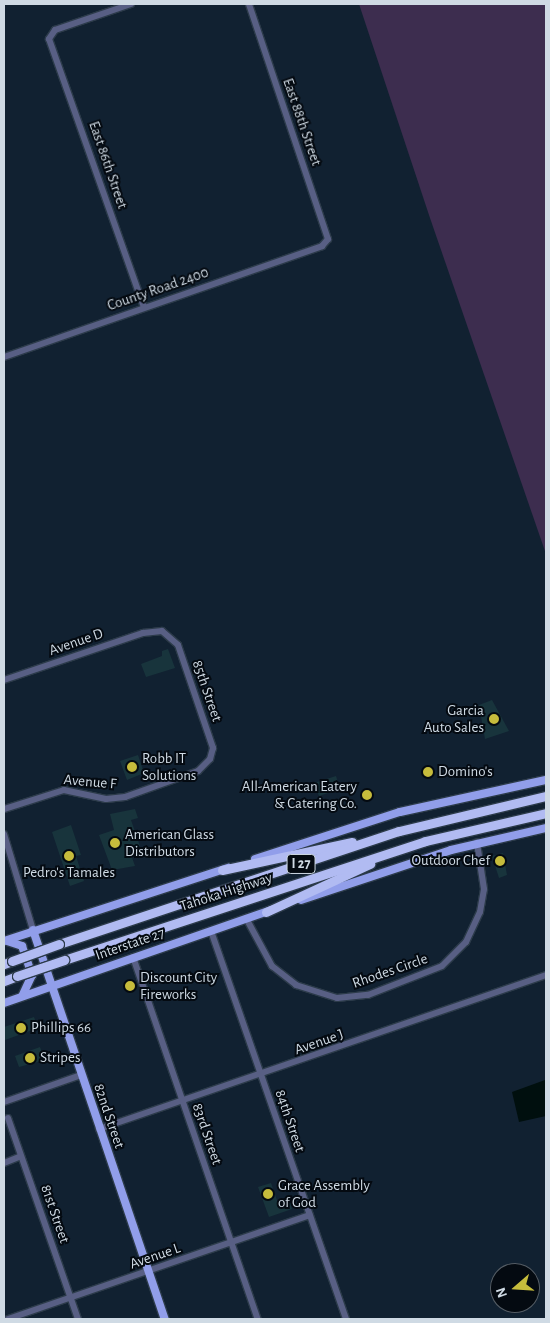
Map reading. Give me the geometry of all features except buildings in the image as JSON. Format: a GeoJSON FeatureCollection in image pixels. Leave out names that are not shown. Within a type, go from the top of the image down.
{"type":"FeatureCollection","features":[{"type":"Feature","properties":{"kind":"highway","name":"Tahoka Highway"},"geometry":{"type":"LineString","coordinates":[[8,962],[399,832],[546,796]]}},
{"type":"Feature","properties":{"kind":"highway","name":"Tahoka Highway"},"geometry":{"type":"LineString","coordinates":[[4,981],[406,847],[546,813]]}},
{"type":"Feature","properties":{"kind":"highway"},"geometry":{"type":"LineString","coordinates":[[222,870],[399,832]]}},
{"type":"Feature","properties":{"kind":"highway"},"geometry":{"type":"LineString","coordinates":[[266,912],[406,847]]}},
{"type":"Feature","properties":{"kind":"main road","name":"Tahoka Highway"},"geometry":{"type":"LineString","coordinates":[[222,870],[400,812],[546,780]]}},
{"type":"Feature","properties":{"kind":"main road","name":"Tahoka Highway"},"geometry":{"type":"LineString","coordinates":[[266,912],[477,843],[546,828]]}},
{"type":"Feature","properties":{"kind":"main road"},"geometry":{"type":"LineString","coordinates":[[4,941],[222,870]]}},
{"type":"Feature","properties":{"kind":"main road","name":"Interstate 27"},"geometry":{"type":"LineString","coordinates":[[4,1003],[266,912]]}},
{"type":"Feature","properties":{"kind":"main road","name":"82nd Street"},"geometry":{"type":"LineString","coordinates":[[33,930],[165,1319]]}},
{"type":"Feature","properties":{"kind":"main road"},"geometry":{"type":"LineString","coordinates":[[4,941],[19,944],[30,967],[32,982],[20,997]]}},
{"type":"Feature","properties":{"kind":"street","name":"East 86th Street"},"geometry":{"type":"LineString","coordinates":[[131,4],[52,34],[49,39],[144,307]]}},
{"type":"Feature","properties":{"kind":"street","name":"East 88th Street"},"geometry":{"type":"LineString","coordinates":[[249,4],[328,239],[322,246]]}},
{"type":"Feature","properties":{"kind":"street","name":"County Road 2400"},"geometry":{"type":"LineString","coordinates":[[4,357],[322,246]]}},
{"type":"Feature","properties":{"kind":"street","name":"Avenue D"},"geometry":{"type":"LineString","coordinates":[[4,680],[156,630]]}},
{"type":"Feature","properties":{"kind":"street","name":"85th Street"},"geometry":{"type":"LineString","coordinates":[[156,630],[171,636],[178,645],[199,704],[213,748],[210,759],[202,769]]}},
{"type":"Feature","properties":{"kind":"street","name":"Avenue F"},"geometry":{"type":"LineString","coordinates":[[4,809],[64,790],[118,799],[202,769]]}},
{"type":"Feature","properties":{"kind":"street","name":"82nd Street"},"geometry":{"type":"LineString","coordinates":[[4,838],[33,930]]}},
{"type":"Feature","properties":{"kind":"street","name":"Rhodes Circle"},"geometry":{"type":"LineString","coordinates":[[246,918],[272,966],[296,985],[337,998],[384,990],[442,966],[468,938],[480,912],[484,889],[477,843]]}},
{"type":"Feature","properties":{"kind":"street","name":"84th Street"},"geometry":{"type":"LineString","coordinates":[[211,931],[346,1319]]}},
{"type":"Feature","properties":{"kind":"street","name":"83rd Street"},"geometry":{"type":"LineString","coordinates":[[133,957],[258,1319]]}},
{"type":"Feature","properties":{"kind":"street","name":"Avenue J"},"geometry":{"type":"LineString","coordinates":[[99,1129],[182,1099],[261,1074],[546,976]]}},
{"type":"Feature","properties":{"kind":"street"},"geometry":{"type":"LineString","coordinates":[[4,1102],[81,1074]]}},
{"type":"Feature","properties":{"kind":"street","name":"81st Street"},"geometry":{"type":"LineString","coordinates":[[8,1118],[78,1319]]}},
{"type":"Feature","properties":{"kind":"street"},"geometry":{"type":"LineString","coordinates":[[4,1163],[21,1156]]}},
{"type":"Feature","properties":{"kind":"street","name":"Avenue L"},"geometry":{"type":"LineString","coordinates":[[8,1319],[310,1215]]}},
{"type":"Feature","properties":{"kind":"shaded area"},"geometry":{"type":"Polygon","coordinates":[[[359,4],[546,4],[546,554],[430,218],[359,4]]]}},
{"type":"Feature","properties":{"kind":"shaded area"},"geometry":{"type":"Polygon","coordinates":[[[545,1080],[546,1116],[519,1122],[512,1092],[545,1080]]]}},
{"type":"Feature","properties":{"kind":"place","name":"Garcia Auto Sales"},"geometry":{"type":"Point","coordinates":[494,719]}},
{"type":"Feature","properties":{"kind":"place","name":"Robb IT Solutions"},"geometry":{"type":"Point","coordinates":[132,767]}},
{"type":"Feature","properties":{"kind":"place","name":"Domino's"},"geometry":{"type":"Point","coordinates":[428,772]}},
{"type":"Feature","properties":{"kind":"place","name":"All-American Eatery & Catering Co."},"geometry":{"type":"Point","coordinates":[367,795]}},
{"type":"Feature","properties":{"kind":"place","name":"American Glass Distributors"},"geometry":{"type":"Point","coordinates":[115,843]}},
{"type":"Feature","properties":{"kind":"place","name":"Pedro's Tamales"},"geometry":{"type":"Point","coordinates":[69,856]}},
{"type":"Feature","properties":{"kind":"place","name":"Outdoor Chef"},"geometry":{"type":"Point","coordinates":[500,861]}},
{"type":"Feature","properties":{"kind":"place","name":"Discount City Fireworks"},"geometry":{"type":"Point","coordinates":[130,986]}},
{"type":"Feature","properties":{"kind":"place","name":"Phillips 66"},"geometry":{"type":"Point","coordinates":[21,1028]}},
{"type":"Feature","properties":{"kind":"place","name":"Stripes"},"geometry":{"type":"Point","coordinates":[30,1058]}},
{"type":"Feature","properties":{"kind":"place","name":"Grace Assembly of God"},"geometry":{"type":"Point","coordinates":[268,1194]}}]}
